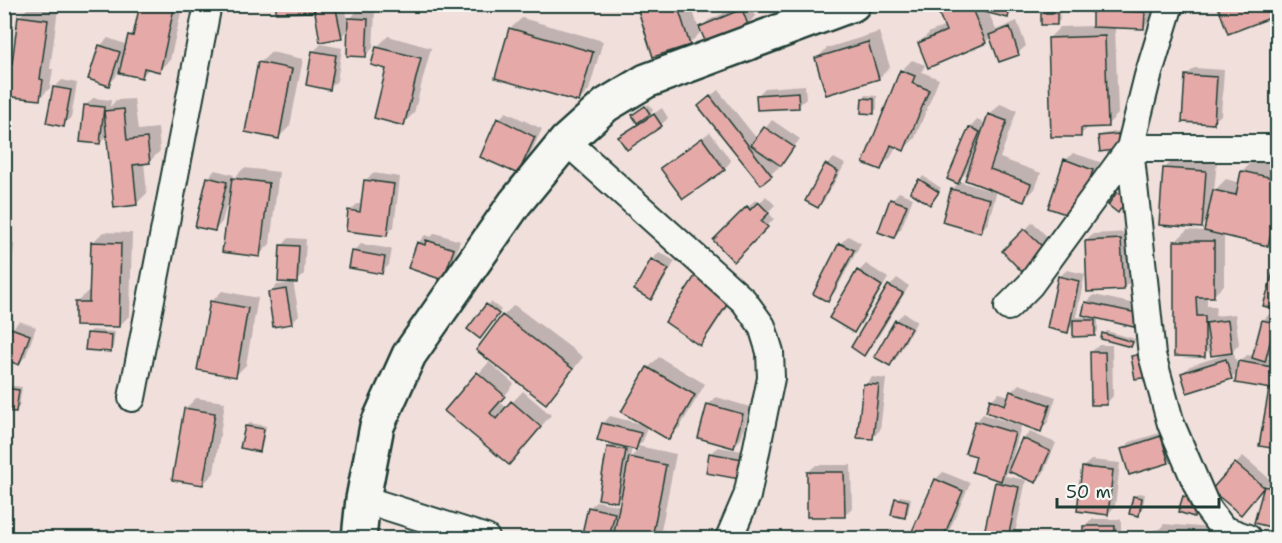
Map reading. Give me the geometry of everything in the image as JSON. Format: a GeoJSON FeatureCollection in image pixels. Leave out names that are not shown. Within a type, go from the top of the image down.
{"type":"FeatureCollection","features":[{"type":"Feature","properties":{"kind":"street"},"geometry":{"type":"LineString","coordinates":[[132,398],[208,4]]}},
{"type":"Feature","properties":{"kind":"street"},"geometry":{"type":"LineString","coordinates":[[359,538],[363,499],[377,426],[409,355],[515,203],[566,141],[606,105],[646,81],[853,4]]}},
{"type":"Feature","properties":{"kind":"street"},"geometry":{"type":"LineString","coordinates":[[1170,4],[1148,76],[1130,148],[1152,355],[1171,424],[1206,506],[1222,534],[1248,538]]}},
{"type":"Feature","properties":{"kind":"street"},"geometry":{"type":"LineString","coordinates":[[566,141],[744,301],[762,326],[770,352],[771,378],[747,496],[729,538]]}},
{"type":"Feature","properties":{"kind":"street"},"geometry":{"type":"LineString","coordinates":[[1130,148],[1278,148]]}},
{"type":"Feature","properties":{"kind":"street"},"geometry":{"type":"LineString","coordinates":[[1008,307],[1030,285],[1130,148]]}},
{"type":"Feature","properties":{"kind":"street"},"geometry":{"type":"LineString","coordinates":[[363,499],[486,538]]}},
{"type":"Feature","properties":{"kind":"building"},"geometry":{"type":"Polygon","coordinates":[[[140,4],[175,4],[160,72],[144,68],[142,78],[119,73],[128,35],[133,36],[140,4]]]}},
{"type":"Feature","properties":{"kind":"building"},"geometry":{"type":"Polygon","coordinates":[[[276,4],[313,4],[314,12],[276,13],[276,4]]]}},
{"type":"Feature","properties":{"kind":"building"},"geometry":{"type":"Polygon","coordinates":[[[335,4],[342,38],[320,42],[314,6],[335,4]]]}},
{"type":"Feature","properties":{"kind":"building"},"geometry":{"type":"Polygon","coordinates":[[[357,4],[371,4],[370,9],[357,4]]]}},
{"type":"Feature","properties":{"kind":"building"},"geometry":{"type":"Polygon","coordinates":[[[636,4],[677,4],[690,45],[653,57],[636,4]]]}},
{"type":"Feature","properties":{"kind":"building"},"geometry":{"type":"Polygon","coordinates":[[[947,4],[970,4],[986,43],[928,68],[918,43],[946,31],[937,9],[947,4]]]}},
{"type":"Feature","properties":{"kind":"building"},"geometry":{"type":"Polygon","coordinates":[[[986,4],[1011,4],[1008,18],[984,12],[986,4]]]}},
{"type":"Feature","properties":{"kind":"building"},"geometry":{"type":"Polygon","coordinates":[[[1217,4],[1278,4],[1278,15],[1228,34],[1217,4]]]}},
{"type":"Feature","properties":{"kind":"building"},"geometry":{"type":"Polygon","coordinates":[[[742,9],[748,25],[706,43],[699,27],[742,9]]]}},
{"type":"Feature","properties":{"kind":"building"},"geometry":{"type":"Polygon","coordinates":[[[1092,10],[1145,12],[1144,29],[1092,27],[1092,10]]]}},
{"type":"Feature","properties":{"kind":"building"},"geometry":{"type":"Polygon","coordinates":[[[1041,13],[1057,13],[1057,25],[1041,25],[1041,13]]]}},
{"type":"Feature","properties":{"kind":"building"},"geometry":{"type":"Polygon","coordinates":[[[18,16],[48,20],[40,79],[43,80],[40,100],[4,96],[4,63],[12,64],[18,16]]]}},
{"type":"Feature","properties":{"kind":"building"},"geometry":{"type":"Polygon","coordinates":[[[348,18],[368,19],[366,57],[347,56],[348,18]]]}},
{"type":"Feature","properties":{"kind":"building"},"geometry":{"type":"Polygon","coordinates":[[[1010,27],[1019,55],[999,62],[989,35],[1010,27]]]}},
{"type":"Feature","properties":{"kind":"building"},"geometry":{"type":"Polygon","coordinates":[[[509,28],[593,52],[579,102],[495,78],[509,28]]]}},
{"type":"Feature","properties":{"kind":"building"},"geometry":{"type":"Polygon","coordinates":[[[1105,36],[1108,127],[1081,128],[1081,137],[1051,137],[1048,38],[1105,36]]]}},
{"type":"Feature","properties":{"kind":"building"},"geometry":{"type":"Polygon","coordinates":[[[868,42],[879,79],[826,95],[815,58],[868,42]]]}},
{"type":"Feature","properties":{"kind":"building"},"geometry":{"type":"Polygon","coordinates":[[[99,45],[120,52],[109,86],[88,79],[99,45]]]}},
{"type":"Feature","properties":{"kind":"building"},"geometry":{"type":"Polygon","coordinates":[[[376,47],[421,58],[404,126],[374,118],[386,69],[371,65],[376,47]]]}},
{"type":"Feature","properties":{"kind":"building"},"geometry":{"type":"Polygon","coordinates":[[[312,51],[336,55],[330,90],[306,85],[312,51]]]}},
{"type":"Feature","properties":{"kind":"building"},"geometry":{"type":"Polygon","coordinates":[[[258,62],[292,69],[279,139],[245,132],[258,62]]]}},
{"type":"Feature","properties":{"kind":"building"},"geometry":{"type":"Polygon","coordinates":[[[900,70],[915,76],[912,83],[929,90],[904,151],[891,145],[881,170],[863,163],[900,70]]]}},
{"type":"Feature","properties":{"kind":"building"},"geometry":{"type":"Polygon","coordinates":[[[1185,75],[1217,77],[1214,124],[1182,122],[1185,75]]]}},
{"type":"Feature","properties":{"kind":"building"},"geometry":{"type":"Polygon","coordinates":[[[53,87],[71,90],[64,127],[46,123],[53,87]]]}},
{"type":"Feature","properties":{"kind":"building"},"geometry":{"type":"Polygon","coordinates":[[[798,92],[799,108],[757,110],[756,95],[798,92]]]}},
{"type":"Feature","properties":{"kind":"building"},"geometry":{"type":"Polygon","coordinates":[[[710,96],[772,176],[761,185],[698,106],[710,96]]]}},
{"type":"Feature","properties":{"kind":"building"},"geometry":{"type":"Polygon","coordinates":[[[862,98],[874,99],[874,114],[861,113],[862,98]]]}},
{"type":"Feature","properties":{"kind":"building"},"geometry":{"type":"Polygon","coordinates":[[[84,105],[104,107],[100,144],[80,142],[84,105]]]}},
{"type":"Feature","properties":{"kind":"building"},"geometry":{"type":"Polygon","coordinates":[[[645,106],[650,114],[637,123],[632,115],[645,106]]]}},
{"type":"Feature","properties":{"kind":"building"},"geometry":{"type":"Polygon","coordinates":[[[124,109],[127,140],[147,138],[150,163],[133,165],[137,205],[114,208],[104,111],[124,109]]]}},
{"type":"Feature","properties":{"kind":"building"},"geometry":{"type":"Polygon","coordinates":[[[654,114],[662,126],[627,150],[618,137],[654,114]]]}},
{"type":"Feature","properties":{"kind":"building"},"geometry":{"type":"Polygon","coordinates":[[[988,114],[1007,121],[990,169],[1031,184],[1024,202],[965,180],[988,114]]]}},
{"type":"Feature","properties":{"kind":"building"},"geometry":{"type":"Polygon","coordinates":[[[497,118],[535,137],[518,174],[480,157],[497,118]]]}},
{"type":"Feature","properties":{"kind":"building"},"geometry":{"type":"Polygon","coordinates":[[[764,127],[794,147],[781,166],[751,145],[764,127]]]}},
{"type":"Feature","properties":{"kind":"building"},"geometry":{"type":"Polygon","coordinates":[[[969,127],[980,132],[958,184],[947,179],[969,127]]]}},
{"type":"Feature","properties":{"kind":"building"},"geometry":{"type":"Polygon","coordinates":[[[1118,134],[1120,149],[1100,152],[1098,136],[1118,134]]]}},
{"type":"Feature","properties":{"kind":"building"},"geometry":{"type":"Polygon","coordinates":[[[702,138],[725,170],[683,199],[660,168],[702,138]]]}},
{"type":"Feature","properties":{"kind":"building"},"geometry":{"type":"Polygon","coordinates":[[[1064,159],[1093,170],[1077,218],[1048,208],[1064,159]]]}},
{"type":"Feature","properties":{"kind":"building"},"geometry":{"type":"Polygon","coordinates":[[[825,164],[838,171],[818,208],[805,201],[825,164]]]}},
{"type":"Feature","properties":{"kind":"building"},"geometry":{"type":"Polygon","coordinates":[[[1163,168],[1206,171],[1202,228],[1159,225],[1163,168]]]}},
{"type":"Feature","properties":{"kind":"building"},"geometry":{"type":"Polygon","coordinates":[[[1241,171],[1278,179],[1278,205],[1268,246],[1204,231],[1213,190],[1236,195],[1241,171]]]}},
{"type":"Feature","properties":{"kind":"building"},"geometry":{"type":"Polygon","coordinates":[[[207,177],[227,182],[215,231],[195,227],[207,177]]]}},
{"type":"Feature","properties":{"kind":"building"},"geometry":{"type":"Polygon","coordinates":[[[232,178],[269,183],[260,257],[222,252],[232,178]]]}},
{"type":"Feature","properties":{"kind":"building"},"geometry":{"type":"Polygon","coordinates":[[[919,179],[939,192],[930,205],[910,192],[919,179]]]}},
{"type":"Feature","properties":{"kind":"building"},"geometry":{"type":"Polygon","coordinates":[[[364,180],[394,184],[387,236],[346,231],[348,210],[360,212],[364,180]]]}},
{"type":"Feature","properties":{"kind":"building"},"geometry":{"type":"Polygon","coordinates":[[[951,189],[990,199],[981,233],[942,222],[951,189]]]}},
{"type":"Feature","properties":{"kind":"building"},"geometry":{"type":"Polygon","coordinates":[[[1117,192],[1127,199],[1118,213],[1108,205],[1117,192]]]}},
{"type":"Feature","properties":{"kind":"building"},"geometry":{"type":"Polygon","coordinates":[[[890,199],[907,205],[894,238],[878,232],[890,199]]]}},
{"type":"Feature","properties":{"kind":"building"},"geometry":{"type":"Polygon","coordinates":[[[758,202],[769,213],[761,221],[768,227],[734,262],[713,240],[747,206],[750,210],[758,202]]]}},
{"type":"Feature","properties":{"kind":"building"},"geometry":{"type":"Polygon","coordinates":[[[1024,229],[1046,250],[1023,273],[1002,251],[1024,229]]]}},
{"type":"Feature","properties":{"kind":"building"},"geometry":{"type":"Polygon","coordinates":[[[1121,239],[1124,290],[1087,292],[1085,241],[1121,239]]]}},
{"type":"Feature","properties":{"kind":"building"},"geometry":{"type":"Polygon","coordinates":[[[426,240],[454,249],[443,280],[408,268],[417,242],[425,245],[426,240]]]}},
{"type":"Feature","properties":{"kind":"building"},"geometry":{"type":"Polygon","coordinates":[[[1174,241],[1214,241],[1214,297],[1196,297],[1197,316],[1205,316],[1205,357],[1174,356],[1174,241]]]}},
{"type":"Feature","properties":{"kind":"building"},"geometry":{"type":"Polygon","coordinates":[[[91,242],[121,243],[119,327],[75,326],[75,302],[89,302],[91,242]]]}},
{"type":"Feature","properties":{"kind":"building"},"geometry":{"type":"Polygon","coordinates":[[[839,243],[854,250],[828,302],[813,294],[839,243]]]}},
{"type":"Feature","properties":{"kind":"building"},"geometry":{"type":"Polygon","coordinates":[[[280,245],[299,246],[297,283],[278,282],[280,245]]]}},
{"type":"Feature","properties":{"kind":"building"},"geometry":{"type":"Polygon","coordinates":[[[352,251],[385,257],[382,274],[349,268],[352,251]]]}},
{"type":"Feature","properties":{"kind":"building"},"geometry":{"type":"Polygon","coordinates":[[[651,259],[669,269],[651,300],[634,290],[651,259]]]}},
{"type":"Feature","properties":{"kind":"building"},"geometry":{"type":"Polygon","coordinates":[[[1276,263],[1278,263],[1278,310],[1263,306],[1276,263]]]}},
{"type":"Feature","properties":{"kind":"building"},"geometry":{"type":"Polygon","coordinates":[[[857,270],[882,286],[854,333],[829,318],[857,270]]]}},
{"type":"Feature","properties":{"kind":"building"},"geometry":{"type":"Polygon","coordinates":[[[695,276],[730,300],[700,346],[665,322],[695,276]]]}},
{"type":"Feature","properties":{"kind":"building"},"geometry":{"type":"Polygon","coordinates":[[[1058,276],[1079,281],[1068,333],[1047,328],[1058,276]]]}},
{"type":"Feature","properties":{"kind":"building"},"geometry":{"type":"Polygon","coordinates":[[[888,285],[903,293],[864,356],[851,347],[888,285]]]}},
{"type":"Feature","properties":{"kind":"building"},"geometry":{"type":"Polygon","coordinates":[[[286,289],[292,324],[273,327],[268,292],[286,289]]]}},
{"type":"Feature","properties":{"kind":"building"},"geometry":{"type":"Polygon","coordinates":[[[210,301],[248,308],[236,377],[197,370],[210,301]]]}},
{"type":"Feature","properties":{"kind":"building"},"geometry":{"type":"Polygon","coordinates":[[[1085,302],[1137,313],[1134,327],[1082,315],[1085,302]]]}},
{"type":"Feature","properties":{"kind":"building"},"geometry":{"type":"Polygon","coordinates":[[[486,304],[499,314],[480,339],[467,329],[486,304]]]}},
{"type":"Feature","properties":{"kind":"building"},"geometry":{"type":"Polygon","coordinates":[[[502,315],[573,369],[546,404],[476,350],[502,315]]]}},
{"type":"Feature","properties":{"kind":"building"},"geometry":{"type":"Polygon","coordinates":[[[895,320],[911,328],[890,366],[874,357],[895,320]]]}},
{"type":"Feature","properties":{"kind":"building"},"geometry":{"type":"Polygon","coordinates":[[[1073,320],[1095,320],[1095,336],[1073,337],[1073,320]]]}},
{"type":"Feature","properties":{"kind":"building"},"geometry":{"type":"Polygon","coordinates":[[[1228,320],[1232,353],[1211,356],[1206,323],[1228,320]]]}},
{"type":"Feature","properties":{"kind":"building"},"geometry":{"type":"Polygon","coordinates":[[[1262,320],[1275,323],[1265,362],[1252,358],[1262,320]]]}},
{"type":"Feature","properties":{"kind":"building"},"geometry":{"type":"Polygon","coordinates":[[[11,328],[30,335],[19,365],[4,359],[4,345],[11,328]]]}},
{"type":"Feature","properties":{"kind":"building"},"geometry":{"type":"Polygon","coordinates":[[[87,333],[112,335],[111,352],[85,350],[87,333]]]}},
{"type":"Feature","properties":{"kind":"building"},"geometry":{"type":"Polygon","coordinates":[[[1102,333],[1133,342],[1131,347],[1101,339],[1102,333]]]}},
{"type":"Feature","properties":{"kind":"building"},"geometry":{"type":"Polygon","coordinates":[[[1278,341],[1278,362],[1272,360],[1278,341]]]}},
{"type":"Feature","properties":{"kind":"building"},"geometry":{"type":"Polygon","coordinates":[[[1090,352],[1105,352],[1107,405],[1091,405],[1090,352]]]}},
{"type":"Feature","properties":{"kind":"building"},"geometry":{"type":"Polygon","coordinates":[[[1146,353],[1150,377],[1135,379],[1131,356],[1146,353]]]}},
{"type":"Feature","properties":{"kind":"building"},"geometry":{"type":"Polygon","coordinates":[[[1226,359],[1232,379],[1187,393],[1181,373],[1226,359]]]}},
{"type":"Feature","properties":{"kind":"building"},"geometry":{"type":"Polygon","coordinates":[[[1238,361],[1278,368],[1278,390],[1235,383],[1238,361]]]}},
{"type":"Feature","properties":{"kind":"building"},"geometry":{"type":"Polygon","coordinates":[[[647,367],[695,395],[669,440],[621,412],[647,367]]]}},
{"type":"Feature","properties":{"kind":"building"},"geometry":{"type":"Polygon","coordinates":[[[477,372],[505,396],[490,413],[496,419],[511,401],[541,427],[509,465],[444,411],[477,372]]]}},
{"type":"Feature","properties":{"kind":"building"},"geometry":{"type":"Polygon","coordinates":[[[863,384],[879,385],[873,439],[857,438],[863,384]]]}},
{"type":"Feature","properties":{"kind":"building"},"geometry":{"type":"Polygon","coordinates":[[[4,388],[19,390],[16,412],[4,411],[4,388]]]}},
{"type":"Feature","properties":{"kind":"building"},"geometry":{"type":"Polygon","coordinates":[[[1269,389],[1278,390],[1278,449],[1259,446],[1269,389]]]}},
{"type":"Feature","properties":{"kind":"building"},"geometry":{"type":"Polygon","coordinates":[[[1010,391],[1050,405],[1041,432],[986,412],[990,399],[1005,405],[1010,391]]]}},
{"type":"Feature","properties":{"kind":"building"},"geometry":{"type":"Polygon","coordinates":[[[707,404],[743,414],[734,448],[698,438],[707,404]]]}},
{"type":"Feature","properties":{"kind":"building"},"geometry":{"type":"Polygon","coordinates":[[[184,408],[215,413],[203,485],[172,480],[184,408]]]}},
{"type":"Feature","properties":{"kind":"building"},"geometry":{"type":"Polygon","coordinates":[[[975,421],[1015,433],[1001,481],[972,472],[976,456],[965,453],[975,421]]]}},
{"type":"Feature","properties":{"kind":"building"},"geometry":{"type":"Polygon","coordinates":[[[602,423],[641,433],[636,450],[597,440],[602,423]]]}},
{"type":"Feature","properties":{"kind":"building"},"geometry":{"type":"Polygon","coordinates":[[[245,426],[264,429],[260,452],[240,448],[245,426]]]}},
{"type":"Feature","properties":{"kind":"building"},"geometry":{"type":"Polygon","coordinates":[[[1161,436],[1169,463],[1129,475],[1121,449],[1161,436]]]}},
{"type":"Feature","properties":{"kind":"building"},"geometry":{"type":"Polygon","coordinates":[[[1022,438],[1050,451],[1036,483],[1008,471],[1022,438]]]}},
{"type":"Feature","properties":{"kind":"building"},"geometry":{"type":"Polygon","coordinates":[[[607,447],[626,450],[617,502],[598,499],[607,447]]]}},
{"type":"Feature","properties":{"kind":"building"},"geometry":{"type":"Polygon","coordinates":[[[709,453],[743,459],[739,479],[706,473],[709,453]]]}},
{"type":"Feature","properties":{"kind":"building"},"geometry":{"type":"Polygon","coordinates":[[[629,457],[666,465],[652,538],[613,538],[629,457]]]}},
{"type":"Feature","properties":{"kind":"building"},"geometry":{"type":"Polygon","coordinates":[[[1235,463],[1264,487],[1241,515],[1211,490],[1235,463]]]}},
{"type":"Feature","properties":{"kind":"building"},"geometry":{"type":"Polygon","coordinates":[[[1082,467],[1113,470],[1108,515],[1077,511],[1082,467]]]}},
{"type":"Feature","properties":{"kind":"building"},"geometry":{"type":"Polygon","coordinates":[[[807,472],[844,472],[845,517],[807,517],[807,472]]]}},
{"type":"Feature","properties":{"kind":"building"},"geometry":{"type":"Polygon","coordinates":[[[935,479],[963,491],[943,538],[910,536],[935,479]]]}},
{"type":"Feature","properties":{"kind":"building"},"geometry":{"type":"Polygon","coordinates":[[[995,482],[1019,487],[1008,538],[983,538],[995,482]]]}},
{"type":"Feature","properties":{"kind":"building"},"geometry":{"type":"Polygon","coordinates":[[[1264,486],[1278,490],[1278,529],[1254,523],[1264,486]]]}},
{"type":"Feature","properties":{"kind":"building"},"geometry":{"type":"Polygon","coordinates":[[[1133,496],[1142,498],[1139,516],[1129,514],[1133,496]]]}},
{"type":"Feature","properties":{"kind":"building"},"geometry":{"type":"Polygon","coordinates":[[[1183,496],[1199,501],[1194,517],[1178,512],[1183,496]]]}},
{"type":"Feature","properties":{"kind":"building"},"geometry":{"type":"Polygon","coordinates":[[[895,498],[908,501],[905,518],[891,515],[895,498]]]}},
{"type":"Feature","properties":{"kind":"building"},"geometry":{"type":"Polygon","coordinates":[[[588,507],[615,513],[609,538],[581,538],[588,507]]]}},
{"type":"Feature","properties":{"kind":"building"},"geometry":{"type":"Polygon","coordinates":[[[1083,526],[1115,526],[1114,538],[1083,538],[1083,526]]]}},
{"type":"Feature","properties":{"kind":"building"},"geometry":{"type":"Polygon","coordinates":[[[1155,531],[1205,535],[1204,538],[1155,538],[1155,531]]]}}]}
